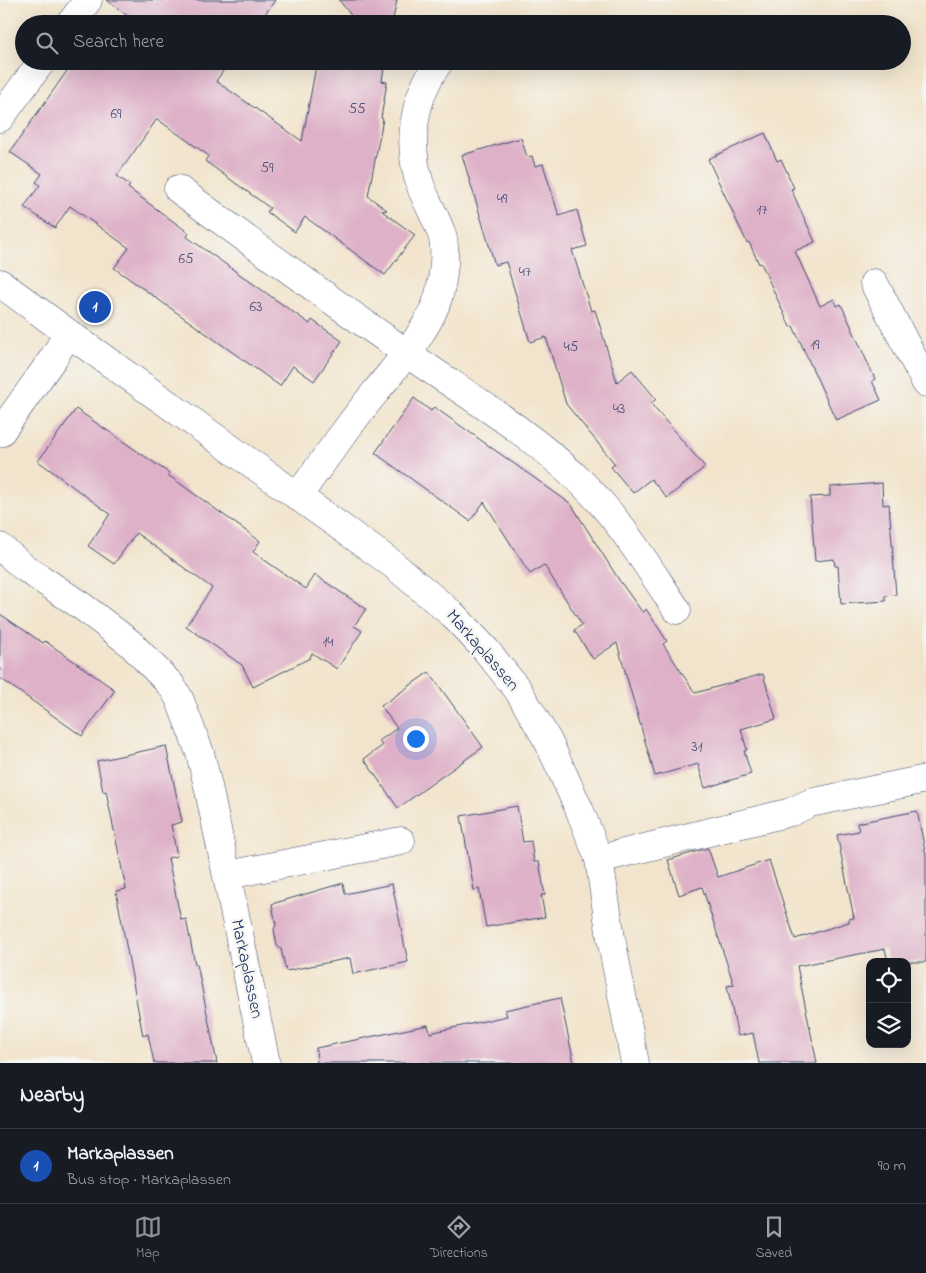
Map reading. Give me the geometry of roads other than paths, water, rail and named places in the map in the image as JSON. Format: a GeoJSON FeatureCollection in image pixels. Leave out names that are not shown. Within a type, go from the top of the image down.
{"type":"FeatureCollection","features":[{"type":"Feature","properties":{"kind":"street"},"geometry":{"type":"LineString","coordinates":[[77,15],[88,0]]}},
{"type":"Feature","properties":{"kind":"street"},"geometry":{"type":"LineString","coordinates":[[0,118],[35,70]]}},
{"type":"Feature","properties":{"kind":"street"},"geometry":{"type":"LineString","coordinates":[[298,496],[406,353],[432,314],[438,296],[444,270],[443,236],[421,186],[414,164],[413,145],[417,106],[426,84],[435,70]]}},
{"type":"Feature","properties":{"kind":"street"},"geometry":{"type":"LineString","coordinates":[[178,189],[406,353],[508,422],[565,467],[585,486],[619,525],[676,610]]}},
{"type":"Feature","properties":{"kind":"street","name":"Markaplassen"},"geometry":{"type":"LineString","coordinates":[[0,282],[68,333],[390,562],[452,614],[486,650],[518,690],[548,741],[580,811],[599,859],[611,938],[635,1063]]}},
{"type":"Feature","properties":{"kind":"street"},"geometry":{"type":"LineString","coordinates":[[874,282],[926,383]]}},
{"type":"Feature","properties":{"kind":"street"},"geometry":{"type":"LineString","coordinates":[[0,433],[54,357],[68,333]]}},
{"type":"Feature","properties":{"kind":"street","name":"Markaplassen"},"geometry":{"type":"LineString","coordinates":[[0,547],[130,643],[171,686],[179,698],[200,754],[228,875],[240,944],[266,1063]]}},
{"type":"Feature","properties":{"kind":"street"},"geometry":{"type":"LineString","coordinates":[[599,859],[791,812],[810,803],[926,779]]}},
{"type":"Feature","properties":{"kind":"street"},"geometry":{"type":"LineString","coordinates":[[228,875],[401,841]]}},
{"type":"Feature","properties":{"kind":"place","name":"Markaplassen"},"geometry":{"type":"Point","coordinates":[95,307]}}]}
